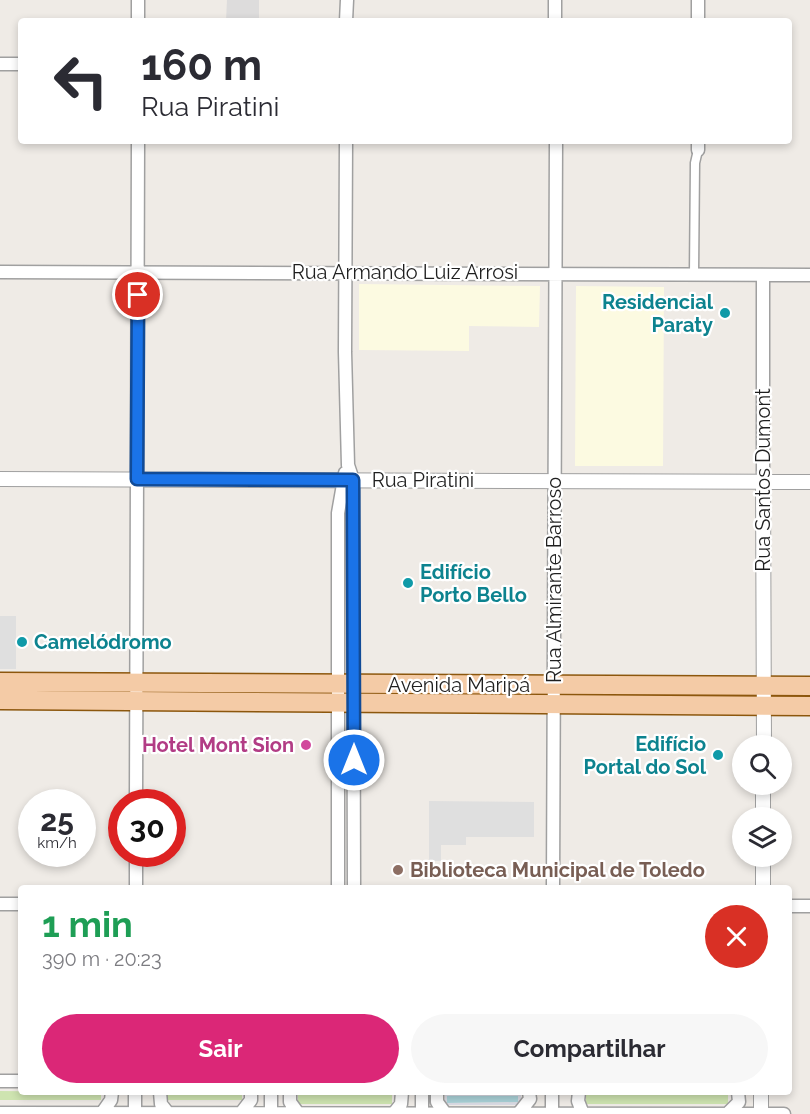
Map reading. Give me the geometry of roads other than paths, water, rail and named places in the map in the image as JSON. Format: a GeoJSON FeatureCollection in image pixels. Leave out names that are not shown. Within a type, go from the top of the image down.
{"type":"FeatureCollection","features":[{"type":"Feature","properties":{"kind":"main road","name":"Avenida Maripá"},"geometry":{"type":"LineString","coordinates":[[0,682],[107,692]]}},
{"type":"Feature","properties":{"kind":"main road","name":"Avenida Maripá"},"geometry":{"type":"LineString","coordinates":[[381,694],[527,704],[582,684],[801,687]]}},
{"type":"Feature","properties":{"kind":"main road"},"geometry":{"type":"LineString","coordinates":[[582,684],[577,690],[577,698],[583,704]]}},
{"type":"Feature","properties":{"kind":"main road","name":"Avenida Maripá"},"geometry":{"type":"LineString","coordinates":[[0,700],[107,692],[381,694],[530,685],[583,704],[810,706]]}},
{"type":"Feature","properties":{"kind":"main road"},"geometry":{"type":"LineString","coordinates":[[527,704],[535,698],[535,690],[530,685]]}},
{"type":"Feature","properties":{"kind":"main road"},"geometry":{"type":"LineString","coordinates":[[733,705],[740,699],[741,693],[738,685]]}},
{"type":"Feature","properties":{"kind":"main road"},"geometry":{"type":"LineString","coordinates":[[791,705],[785,699],[785,692],[801,687]]}},
{"type":"Feature","properties":{"kind":"street"},"geometry":{"type":"LineString","coordinates":[[138,0],[138,18]]}},
{"type":"Feature","properties":{"kind":"street"},"geometry":{"type":"LineString","coordinates":[[346,18],[347,0]]}},
{"type":"Feature","properties":{"kind":"street"},"geometry":{"type":"LineString","coordinates":[[555,0],[555,18]]}},
{"type":"Feature","properties":{"kind":"street"},"geometry":{"type":"LineString","coordinates":[[698,0],[698,18]]}},
{"type":"Feature","properties":{"kind":"street"},"geometry":{"type":"LineString","coordinates":[[0,64],[18,64]]}},
{"type":"Feature","properties":{"kind":"street"},"geometry":{"type":"LineString","coordinates":[[136,789],[138,144]]}},
{"type":"Feature","properties":{"kind":"street"},"geometry":{"type":"LineString","coordinates":[[338,738],[342,729],[345,728],[352,732],[354,885],[338,885],[338,738],[353,655],[353,513],[348,480],[345,273],[346,144]]}},
{"type":"Feature","properties":{"kind":"street","name":"Rua Almirante Barroso"},"geometry":{"type":"LineString","coordinates":[[553,885],[556,144]]}},
{"type":"Feature","properties":{"kind":"street"},"geometry":{"type":"LineString","coordinates":[[694,274],[695,162],[698,146]]}},
{"type":"Feature","properties":{"kind":"street","name":"Rua Armando Luiz Arrosi"},"geometry":{"type":"LineString","coordinates":[[0,272],[556,272],[810,275]]}},
{"type":"Feature","properties":{"kind":"street","name":"Rua Santos Dumont"},"geometry":{"type":"LineString","coordinates":[[763,274],[764,705]]}},
{"type":"Feature","properties":{"kind":"street","name":"Rua Piratini"},"geometry":{"type":"LineString","coordinates":[[0,479],[810,482]]}},
{"type":"Feature","properties":{"kind":"street"},"geometry":{"type":"LineString","coordinates":[[348,480],[338,513],[338,655],[353,738]]}},
{"type":"Feature","properties":{"kind":"street"},"geometry":{"type":"LineString","coordinates":[[338,513],[346,508],[353,513]]}},
{"type":"Feature","properties":{"kind":"street"},"geometry":{"type":"LineString","coordinates":[[338,655],[343,660],[347,660],[353,655]]}},
{"type":"Feature","properties":{"kind":"street"},"geometry":{"type":"LineString","coordinates":[[764,705],[764,735]]}},
{"type":"Feature","properties":{"kind":"street"},"geometry":{"type":"LineString","coordinates":[[136,867],[136,885]]}},
{"type":"Feature","properties":{"kind":"street"},"geometry":{"type":"LineString","coordinates":[[763,867],[763,885]]}},
{"type":"Feature","properties":{"kind":"street"},"geometry":{"type":"LineString","coordinates":[[0,904],[18,904]]}},
{"type":"Feature","properties":{"kind":"street"},"geometry":{"type":"LineString","coordinates":[[792,906],[810,906]]}},
{"type":"Feature","properties":{"kind":"street"},"geometry":{"type":"LineString","coordinates":[[0,1081],[18,1081]]}},
{"type":"Feature","properties":{"kind":"street"},"geometry":{"type":"LineString","coordinates":[[102,1113],[111,1100],[112,1095]]}},
{"type":"Feature","properties":{"kind":"street"},"geometry":{"type":"LineString","coordinates":[[135,1095],[135,1114]]}},
{"type":"Feature","properties":{"kind":"street"},"geometry":{"type":"LineString","coordinates":[[160,1095],[161,1104],[168,1113]]}},
{"type":"Feature","properties":{"kind":"street"},"geometry":{"type":"LineString","coordinates":[[241,1113],[251,1100],[251,1095]]}},
{"type":"Feature","properties":{"kind":"street"},"geometry":{"type":"LineString","coordinates":[[271,1095],[271,1114]]}},
{"type":"Feature","properties":{"kind":"street"},"geometry":{"type":"LineString","coordinates":[[290,1095],[290,1102],[298,1113]]}},
{"type":"Feature","properties":{"kind":"street"},"geometry":{"type":"LineString","coordinates":[[394,1113],[401,1104],[402,1095]]}},
{"type":"Feature","properties":{"kind":"street"},"geometry":{"type":"LineString","coordinates":[[422,1095],[422,1113]]}},
{"type":"Feature","properties":{"kind":"street"},"geometry":{"type":"LineString","coordinates":[[437,1095],[437,1102],[445,1113]]}},
{"type":"Feature","properties":{"kind":"street"},"geometry":{"type":"LineString","coordinates":[[519,1113],[530,1099],[529,1095]]}},
{"type":"Feature","properties":{"kind":"street"},"geometry":{"type":"LineString","coordinates":[[552,1095],[552,1114]]}},
{"type":"Feature","properties":{"kind":"street"},"geometry":{"type":"LineString","coordinates":[[579,1095],[579,1105],[584,1114]]}},
{"type":"Feature","properties":{"kind":"street"},"geometry":{"type":"LineString","coordinates":[[727,1114],[739,1102],[738,1095]]}},
{"type":"Feature","properties":{"kind":"street"},"geometry":{"type":"LineString","coordinates":[[761,1095],[761,1114]]}},
{"type":"Feature","properties":{"kind":"street"},"geometry":{"type":"LineString","coordinates":[[0,1113],[784,1114]]}},
{"type":"Feature","properties":{"kind":"water"},"geometry":{"type":"Polygon","coordinates":[[[447,1096],[518,1096],[518,1102],[447,1103],[447,1096]]]}},
{"type":"Feature","properties":{"kind":"place","name":"Residencial Paraty"},"geometry":{"type":"Point","coordinates":[725,313]}},
{"type":"Feature","properties":{"kind":"place","name":"Edifício Porto Bello"},"geometry":{"type":"Point","coordinates":[408,583]}},
{"type":"Feature","properties":{"kind":"place","name":"Camelódromo"},"geometry":{"type":"Point","coordinates":[22,642]}},
{"type":"Feature","properties":{"kind":"place","name":"Hotel Mont Sion"},"geometry":{"type":"Point","coordinates":[306,745]}},
{"type":"Feature","properties":{"kind":"place","name":"Edifício Portal do Sol"},"geometry":{"type":"Point","coordinates":[718,755]}},
{"type":"Feature","properties":{"kind":"place","name":"Biblioteca Municipal de Toledo"},"geometry":{"type":"Point","coordinates":[398,870]}}]}
